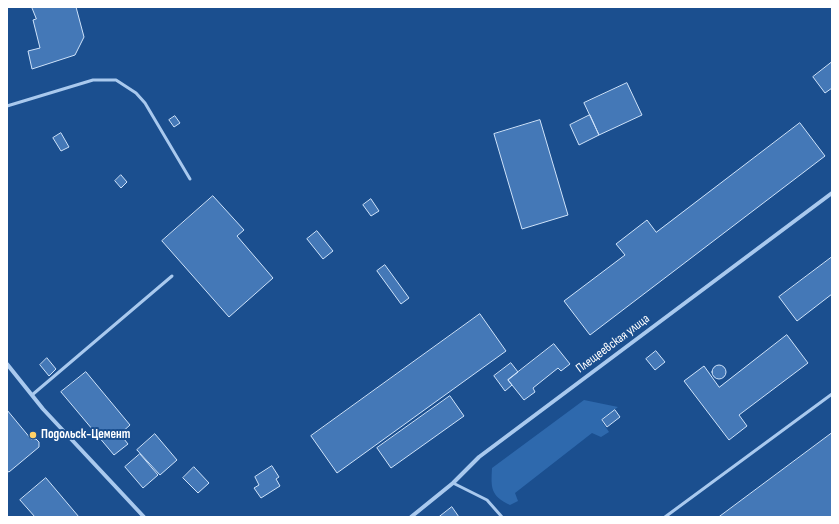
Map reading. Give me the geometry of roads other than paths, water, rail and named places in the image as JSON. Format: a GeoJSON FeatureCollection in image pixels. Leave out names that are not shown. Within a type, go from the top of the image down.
{"type":"FeatureCollection","features":[{"type":"Feature","properties":{"kind":"street","name":"Плещеевская улица"},"geometry":{"type":"LineString","coordinates":[[411,517],[453,484],[479,457],[832,193]]}},
{"type":"Feature","properties":{"kind":"street"},"geometry":{"type":"LineString","coordinates":[[7,364],[43,409],[144,517]]}},
{"type":"Feature","properties":{"kind":"lane"},"geometry":{"type":"LineString","coordinates":[[7,106],[93,80],[116,80],[136,93],[145,103],[190,179]]}},
{"type":"Feature","properties":{"kind":"lane"},"geometry":{"type":"LineString","coordinates":[[32,394],[172,276]]}},
{"type":"Feature","properties":{"kind":"lane"},"geometry":{"type":"LineString","coordinates":[[665,517],[832,394]]}},
{"type":"Feature","properties":{"kind":"lane"},"geometry":{"type":"LineString","coordinates":[[453,484],[487,500],[502,517]]}},
{"type":"Feature","properties":{"kind":"place","name":"Подольск-Цемент"},"geometry":{"type":"Point","coordinates":[33,435]}}]}
